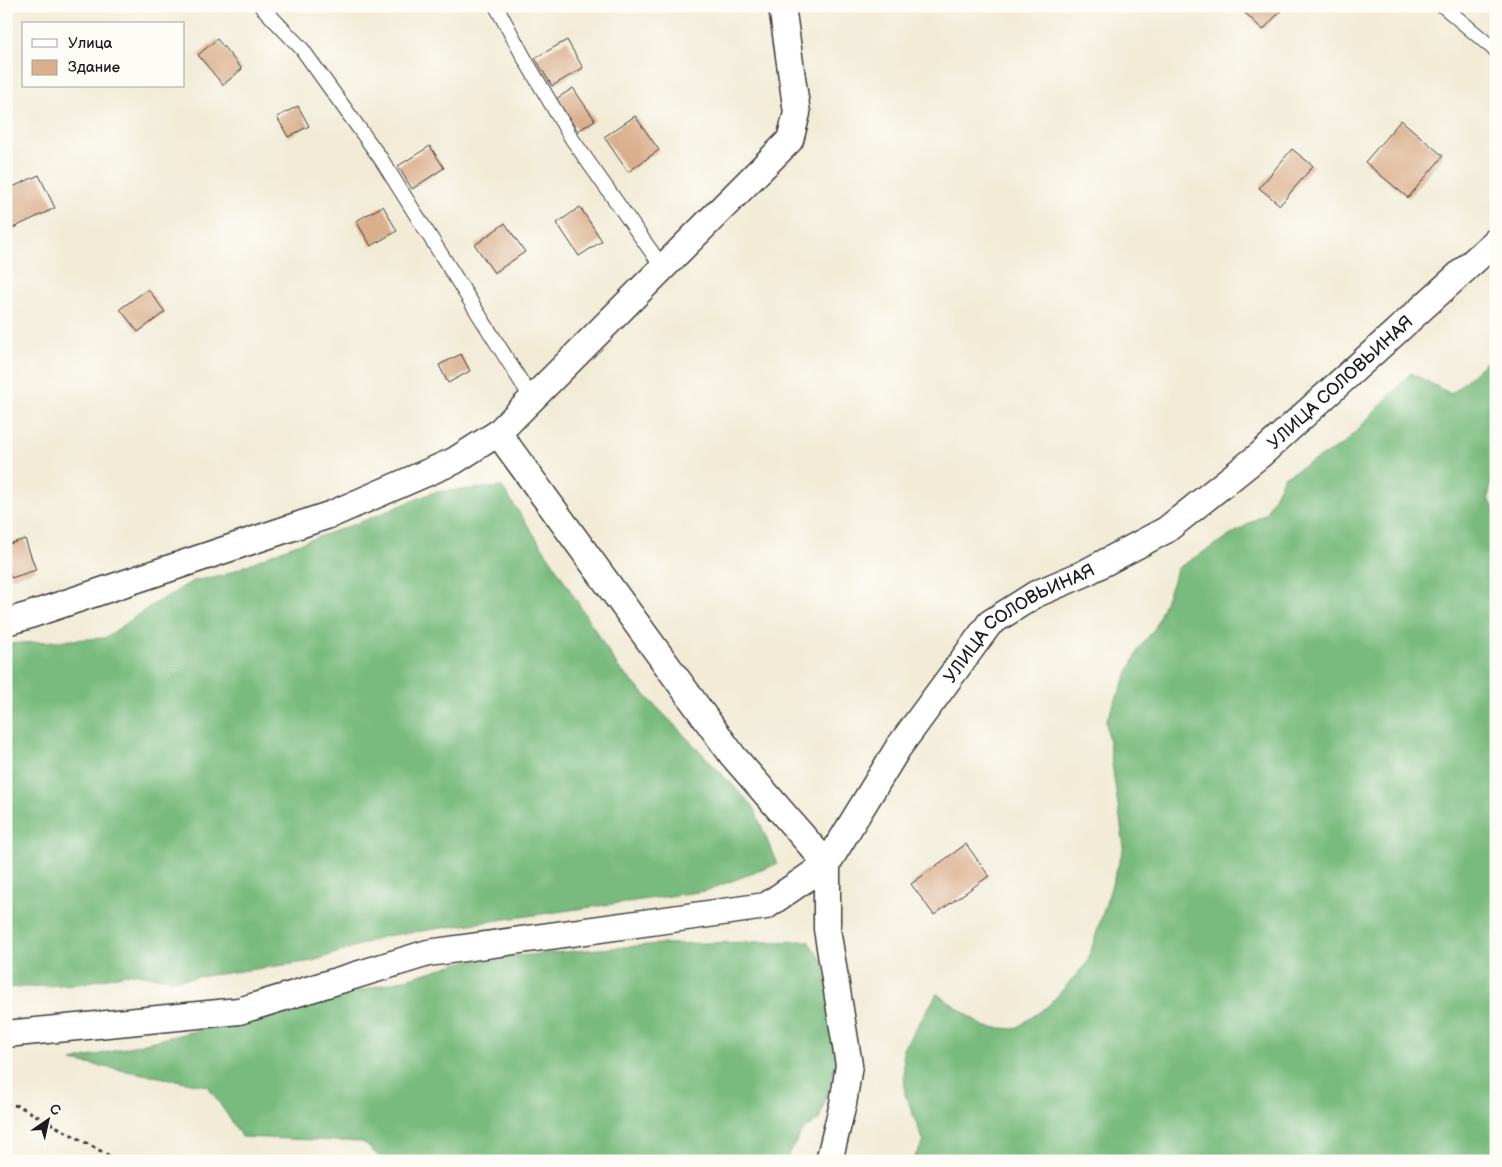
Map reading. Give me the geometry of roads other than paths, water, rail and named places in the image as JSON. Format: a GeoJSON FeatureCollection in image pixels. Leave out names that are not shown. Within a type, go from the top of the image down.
{"type":"FeatureCollection","features":[{"type":"Feature","properties":{"kind":"street"},"geometry":{"type":"LineString","coordinates":[[6,622],[332,514],[454,461],[498,433],[790,140],[797,113],[782,6]]}},
{"type":"Feature","properties":{"kind":"street","name":"УЛИЦА СОЛОВЬИНАЯ"},"geometry":{"type":"LineString","coordinates":[[827,864],[898,748],[990,623],[1036,594],[1084,574],[1166,530],[1260,455],[1496,241]]}},
{"type":"Feature","properties":{"kind":"street"},"geometry":{"type":"LineString","coordinates":[[498,433],[732,756],[827,864],[827,929],[849,1065],[829,1161]]}},
{"type":"Feature","properties":{"kind":"street"},"geometry":{"type":"LineString","coordinates":[[6,1034],[240,1010],[428,953],[766,906],[827,864]]}},
{"type":"Feature","properties":{"kind":"lane"},"geometry":{"type":"LineString","coordinates":[[261,6],[302,49],[381,159],[532,399]]}},
{"type":"Feature","properties":{"kind":"lane"},"geometry":{"type":"LineString","coordinates":[[496,6],[572,139],[663,268]]}},
{"type":"Feature","properties":{"kind":"lane"},"geometry":{"type":"LineString","coordinates":[[1443,6],[1496,51]]}}]}
